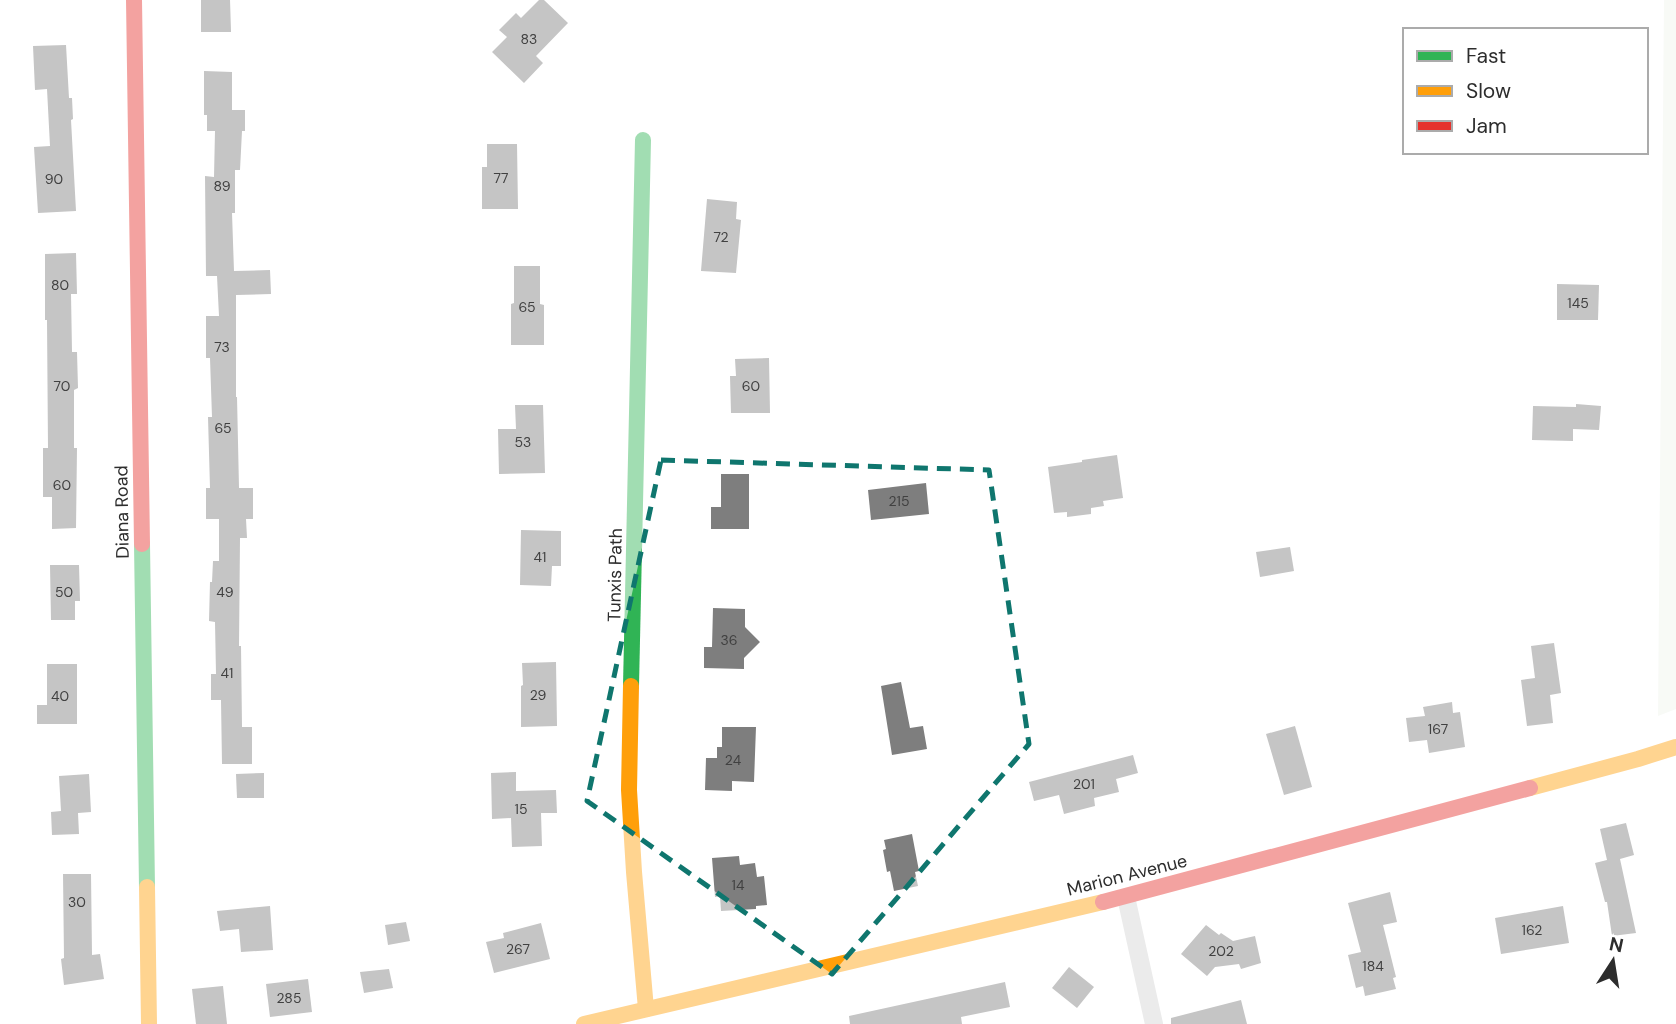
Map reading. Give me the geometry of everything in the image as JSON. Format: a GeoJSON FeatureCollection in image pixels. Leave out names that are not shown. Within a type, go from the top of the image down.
{"type":"FeatureCollection","features":[{"type":"Feature","properties":{"kind":"street","name":"Diana Road"},"geometry":{"type":"LineString","coordinates":[[134,0],[149,1024]]}},
{"type":"Feature","properties":{"kind":"street","name":"Tunxis Path"},"geometry":{"type":"LineString","coordinates":[[643,140],[629,790],[646,1009]]}},
{"type":"Feature","properties":{"kind":"street","name":"Marion Avenue"},"geometry":{"type":"LineString","coordinates":[[584,1024],[1126,897],[1676,747]]}},
{"type":"Feature","properties":{"kind":"street"},"geometry":{"type":"LineString","coordinates":[[1126,897],[1154,1024]]}},
{"type":"Feature","properties":{"kind":"highlighted area"},"geometry":{"type":"Polygon","coordinates":[[[661,460],[989,470],[1029,744],[832,974],[587,801],[661,460]]]}},
{"type":"Feature","properties":{"kind":"shaded area"},"geometry":{"type":"Polygon","coordinates":[[[1664,0],[1676,0],[1676,709],[1658,716],[1664,0]]]}},
{"type":"Feature","properties":{"kind":"building"},"geometry":{"type":"Polygon","coordinates":[[[201,0],[230,0],[231,32],[201,32],[201,0]]]}},
{"type":"Feature","properties":{"kind":"building"},"geometry":{"type":"Polygon","coordinates":[[[539,0],[544,0],[568,23],[536,56],[543,63],[524,83],[492,52],[507,37],[499,30],[516,13],[521,18],[539,0]]]}},
{"type":"Feature","properties":{"kind":"building"},"geometry":{"type":"Polygon","coordinates":[[[66,45],[69,98],[72,98],[76,211],[38,213],[34,147],[50,146],[47,89],[35,90],[33,46],[66,45]]]}},
{"type":"Feature","properties":{"kind":"building"},"geometry":{"type":"Polygon","coordinates":[[[204,71],[232,72],[232,110],[245,110],[240,170],[235,170],[235,213],[232,213],[234,271],[270,270],[271,294],[236,295],[239,488],[253,488],[253,519],[246,519],[247,538],[240,538],[239,646],[242,727],[252,727],[252,764],[222,764],[221,700],[211,700],[211,674],[216,674],[215,622],[209,621],[210,582],[213,561],[219,561],[219,519],[206,519],[206,488],[210,488],[208,417],[212,417],[210,358],[206,358],[206,316],[219,316],[217,276],[206,276],[205,176],[214,177],[215,131],[207,131],[207,115],[204,115],[204,71]]]}},
{"type":"Feature","properties":{"kind":"building"},"geometry":{"type":"Polygon","coordinates":[[[487,144],[517,144],[518,209],[482,209],[482,167],[487,167],[487,144]]]}},
{"type":"Feature","properties":{"kind":"building"},"geometry":{"type":"Polygon","coordinates":[[[707,199],[737,202],[736,219],[741,220],[736,273],[701,271],[707,199]]]}},
{"type":"Feature","properties":{"kind":"building"},"geometry":{"type":"Polygon","coordinates":[[[76,253],[77,294],[71,294],[72,352],[77,352],[78,388],[74,390],[74,448],[77,448],[76,528],[52,529],[52,497],[43,497],[43,448],[48,448],[45,254],[76,253]]]}},
{"type":"Feature","properties":{"kind":"building"},"geometry":{"type":"Polygon","coordinates":[[[514,266],[540,266],[544,345],[511,345],[514,266]]]}},
{"type":"Feature","properties":{"kind":"building"},"geometry":{"type":"Polygon","coordinates":[[[1557,284],[1599,285],[1598,320],[1557,320],[1557,284]]]}},
{"type":"Feature","properties":{"kind":"building"},"geometry":{"type":"Polygon","coordinates":[[[769,358],[770,413],[731,413],[730,376],[736,376],[735,359],[769,358]]]}},
{"type":"Feature","properties":{"kind":"building"},"geometry":{"type":"Polygon","coordinates":[[[1576,404],[1601,406],[1599,430],[1573,429],[1573,441],[1532,440],[1533,406],[1576,407],[1576,404]]]}},
{"type":"Feature","properties":{"kind":"building"},"geometry":{"type":"Polygon","coordinates":[[[515,405],[543,405],[545,473],[499,474],[498,429],[516,429],[515,405]]]}},
{"type":"Feature","properties":{"kind":"building"},"geometry":{"type":"Polygon","coordinates":[[[1117,455],[1123,498],[1103,501],[1104,506],[1091,508],[1091,514],[1067,517],[1067,512],[1054,513],[1048,467],[1117,455]]]}},
{"type":"Feature","properties":{"kind":"building"},"geometry":{"type":"Polygon","coordinates":[[[721,474],[749,474],[749,529],[711,529],[711,507],[721,507],[721,474]]]}},
{"type":"Feature","properties":{"kind":"building"},"geometry":{"type":"Polygon","coordinates":[[[926,483],[929,514],[871,520],[868,490],[926,483]]]}},
{"type":"Feature","properties":{"kind":"building"},"geometry":{"type":"Polygon","coordinates":[[[521,530],[561,531],[561,566],[552,566],[551,586],[520,585],[521,530]]]}},
{"type":"Feature","properties":{"kind":"building"},"geometry":{"type":"Polygon","coordinates":[[[1290,547],[1294,571],[1260,577],[1256,552],[1290,547]]]}},
{"type":"Feature","properties":{"kind":"building"},"geometry":{"type":"Polygon","coordinates":[[[50,565],[79,565],[80,601],[75,601],[75,620],[51,620],[50,565]]]}},
{"type":"Feature","properties":{"kind":"building"},"geometry":{"type":"Polygon","coordinates":[[[713,608],[745,609],[745,627],[760,642],[744,658],[744,669],[704,668],[704,647],[712,647],[713,608]]]}},
{"type":"Feature","properties":{"kind":"building"},"geometry":{"type":"Polygon","coordinates":[[[1554,643],[1561,693],[1550,695],[1553,723],[1527,726],[1521,680],[1535,678],[1531,646],[1554,643]]]}},
{"type":"Feature","properties":{"kind":"building"},"geometry":{"type":"Polygon","coordinates":[[[556,662],[557,726],[521,727],[522,663],[556,662]]]}},
{"type":"Feature","properties":{"kind":"building"},"geometry":{"type":"Polygon","coordinates":[[[47,664],[77,664],[77,724],[37,724],[37,705],[47,705],[47,664]]]}},
{"type":"Feature","properties":{"kind":"building"},"geometry":{"type":"Polygon","coordinates":[[[901,682],[910,728],[923,726],[927,749],[892,755],[881,686],[901,682]]]}},
{"type":"Feature","properties":{"kind":"building"},"geometry":{"type":"Polygon","coordinates":[[[1452,702],[1453,713],[1460,712],[1465,747],[1429,753],[1427,740],[1409,742],[1406,718],[1425,716],[1423,707],[1452,702]]]}},
{"type":"Feature","properties":{"kind":"building"},"geometry":{"type":"Polygon","coordinates":[[[1295,726],[1312,787],[1284,795],[1266,734],[1295,726]]]}},
{"type":"Feature","properties":{"kind":"building"},"geometry":{"type":"Polygon","coordinates":[[[722,727],[756,727],[754,782],[732,781],[732,791],[705,790],[706,758],[717,758],[717,747],[722,747],[722,727]]]}},
{"type":"Feature","properties":{"kind":"building"},"geometry":{"type":"Polygon","coordinates":[[[1133,755],[1138,773],[1116,779],[1119,792],[1094,798],[1095,806],[1064,814],[1059,795],[1034,801],[1029,782],[1133,755]]]}},
{"type":"Feature","properties":{"kind":"building"},"geometry":{"type":"Polygon","coordinates":[[[516,772],[516,791],[556,790],[557,813],[541,813],[542,846],[512,847],[511,818],[492,819],[491,773],[516,772]]]}},
{"type":"Feature","properties":{"kind":"building"},"geometry":{"type":"Polygon","coordinates":[[[264,773],[264,798],[237,798],[236,774],[264,773]]]}},
{"type":"Feature","properties":{"kind":"building"},"geometry":{"type":"Polygon","coordinates":[[[89,774],[91,812],[78,813],[79,834],[52,835],[51,812],[61,811],[59,776],[89,774]]]}},
{"type":"Feature","properties":{"kind":"building"},"geometry":{"type":"Polygon","coordinates":[[[1626,823],[1634,855],[1620,859],[1636,933],[1612,936],[1607,902],[1595,863],[1607,860],[1600,829],[1626,823]]]}},
{"type":"Feature","properties":{"kind":"building"},"geometry":{"type":"Polygon","coordinates":[[[912,834],[919,871],[915,872],[918,886],[894,891],[890,871],[887,872],[884,840],[912,834]]]}},
{"type":"Feature","properties":{"kind":"building"},"geometry":{"type":"Polygon","coordinates":[[[739,856],[740,865],[755,863],[757,877],[764,876],[767,905],[756,906],[756,909],[721,911],[720,896],[715,897],[712,858],[739,856]]]}},
{"type":"Feature","properties":{"kind":"building"},"geometry":{"type":"Polygon","coordinates":[[[63,874],[91,874],[92,955],[100,954],[104,979],[64,985],[61,959],[64,958],[63,874]]]}},
{"type":"Feature","properties":{"kind":"building"},"geometry":{"type":"Polygon","coordinates":[[[1390,892],[1397,922],[1383,925],[1396,977],[1393,978],[1396,989],[1365,996],[1363,986],[1356,988],[1348,955],[1361,952],[1348,903],[1390,892]]]}},
{"type":"Feature","properties":{"kind":"building"},"geometry":{"type":"Polygon","coordinates":[[[270,906],[273,950],[241,952],[239,929],[220,931],[217,911],[270,906]]]}},
{"type":"Feature","properties":{"kind":"building"},"geometry":{"type":"Polygon","coordinates":[[[1563,906],[1569,943],[1501,954],[1495,918],[1563,906]]]}},
{"type":"Feature","properties":{"kind":"building"},"geometry":{"type":"Polygon","coordinates":[[[406,922],[410,941],[388,945],[385,925],[406,922]]]}},
{"type":"Feature","properties":{"kind":"building"},"geometry":{"type":"Polygon","coordinates":[[[541,923],[550,959],[494,973],[486,942],[504,938],[503,933],[541,923]]]}},
{"type":"Feature","properties":{"kind":"building"},"geometry":{"type":"Polygon","coordinates":[[[1206,925],[1233,941],[1255,936],[1261,963],[1241,969],[1239,964],[1215,967],[1207,976],[1181,954],[1206,925]]]}},
{"type":"Feature","properties":{"kind":"building"},"geometry":{"type":"Polygon","coordinates":[[[1069,967],[1094,987],[1077,1008],[1052,988],[1069,967]]]}},
{"type":"Feature","properties":{"kind":"building"},"geometry":{"type":"Polygon","coordinates":[[[389,969],[393,988],[364,993],[360,972],[389,969]]]}},
{"type":"Feature","properties":{"kind":"building"},"geometry":{"type":"Polygon","coordinates":[[[308,979],[312,1012],[270,1017],[266,984],[308,979]]]}},
{"type":"Feature","properties":{"kind":"building"},"geometry":{"type":"Polygon","coordinates":[[[1005,982],[1010,1007],[961,1017],[962,1024],[850,1024],[849,1016],[1005,982]]]}},
{"type":"Feature","properties":{"kind":"building"},"geometry":{"type":"Polygon","coordinates":[[[223,986],[227,1024],[196,1024],[192,989],[223,986]]]}},
{"type":"Feature","properties":{"kind":"building"},"geometry":{"type":"Polygon","coordinates":[[[1241,1000],[1247,1024],[1171,1024],[1171,1018],[1241,1000]]]}},
{"type":"Feature","properties":{"kind":"traffic: fast"},"geometry":{"type":"LineString","coordinates":[[631,686],[643,140]]}},
{"type":"Feature","properties":{"kind":"traffic: fast"},"geometry":{"type":"LineString","coordinates":[[142,544],[147,887]]}},
{"type":"Feature","properties":{"kind":"traffic: slow"},"geometry":{"type":"LineString","coordinates":[[631,686],[629,790],[646,1009]]}},
{"type":"Feature","properties":{"kind":"traffic: slow"},"geometry":{"type":"LineString","coordinates":[[1530,788],[1676,747]]}},
{"type":"Feature","properties":{"kind":"traffic: slow"},"geometry":{"type":"LineString","coordinates":[[147,887],[149,1024]]}},
{"type":"Feature","properties":{"kind":"traffic: slow"},"geometry":{"type":"LineString","coordinates":[[584,1024],[1103,902]]}},
{"type":"Feature","properties":{"kind":"traffic: jam"},"geometry":{"type":"LineString","coordinates":[[134,0],[142,544]]}},
{"type":"Feature","properties":{"kind":"traffic: jam"},"geometry":{"type":"LineString","coordinates":[[1103,902],[1530,788]]}}]}
